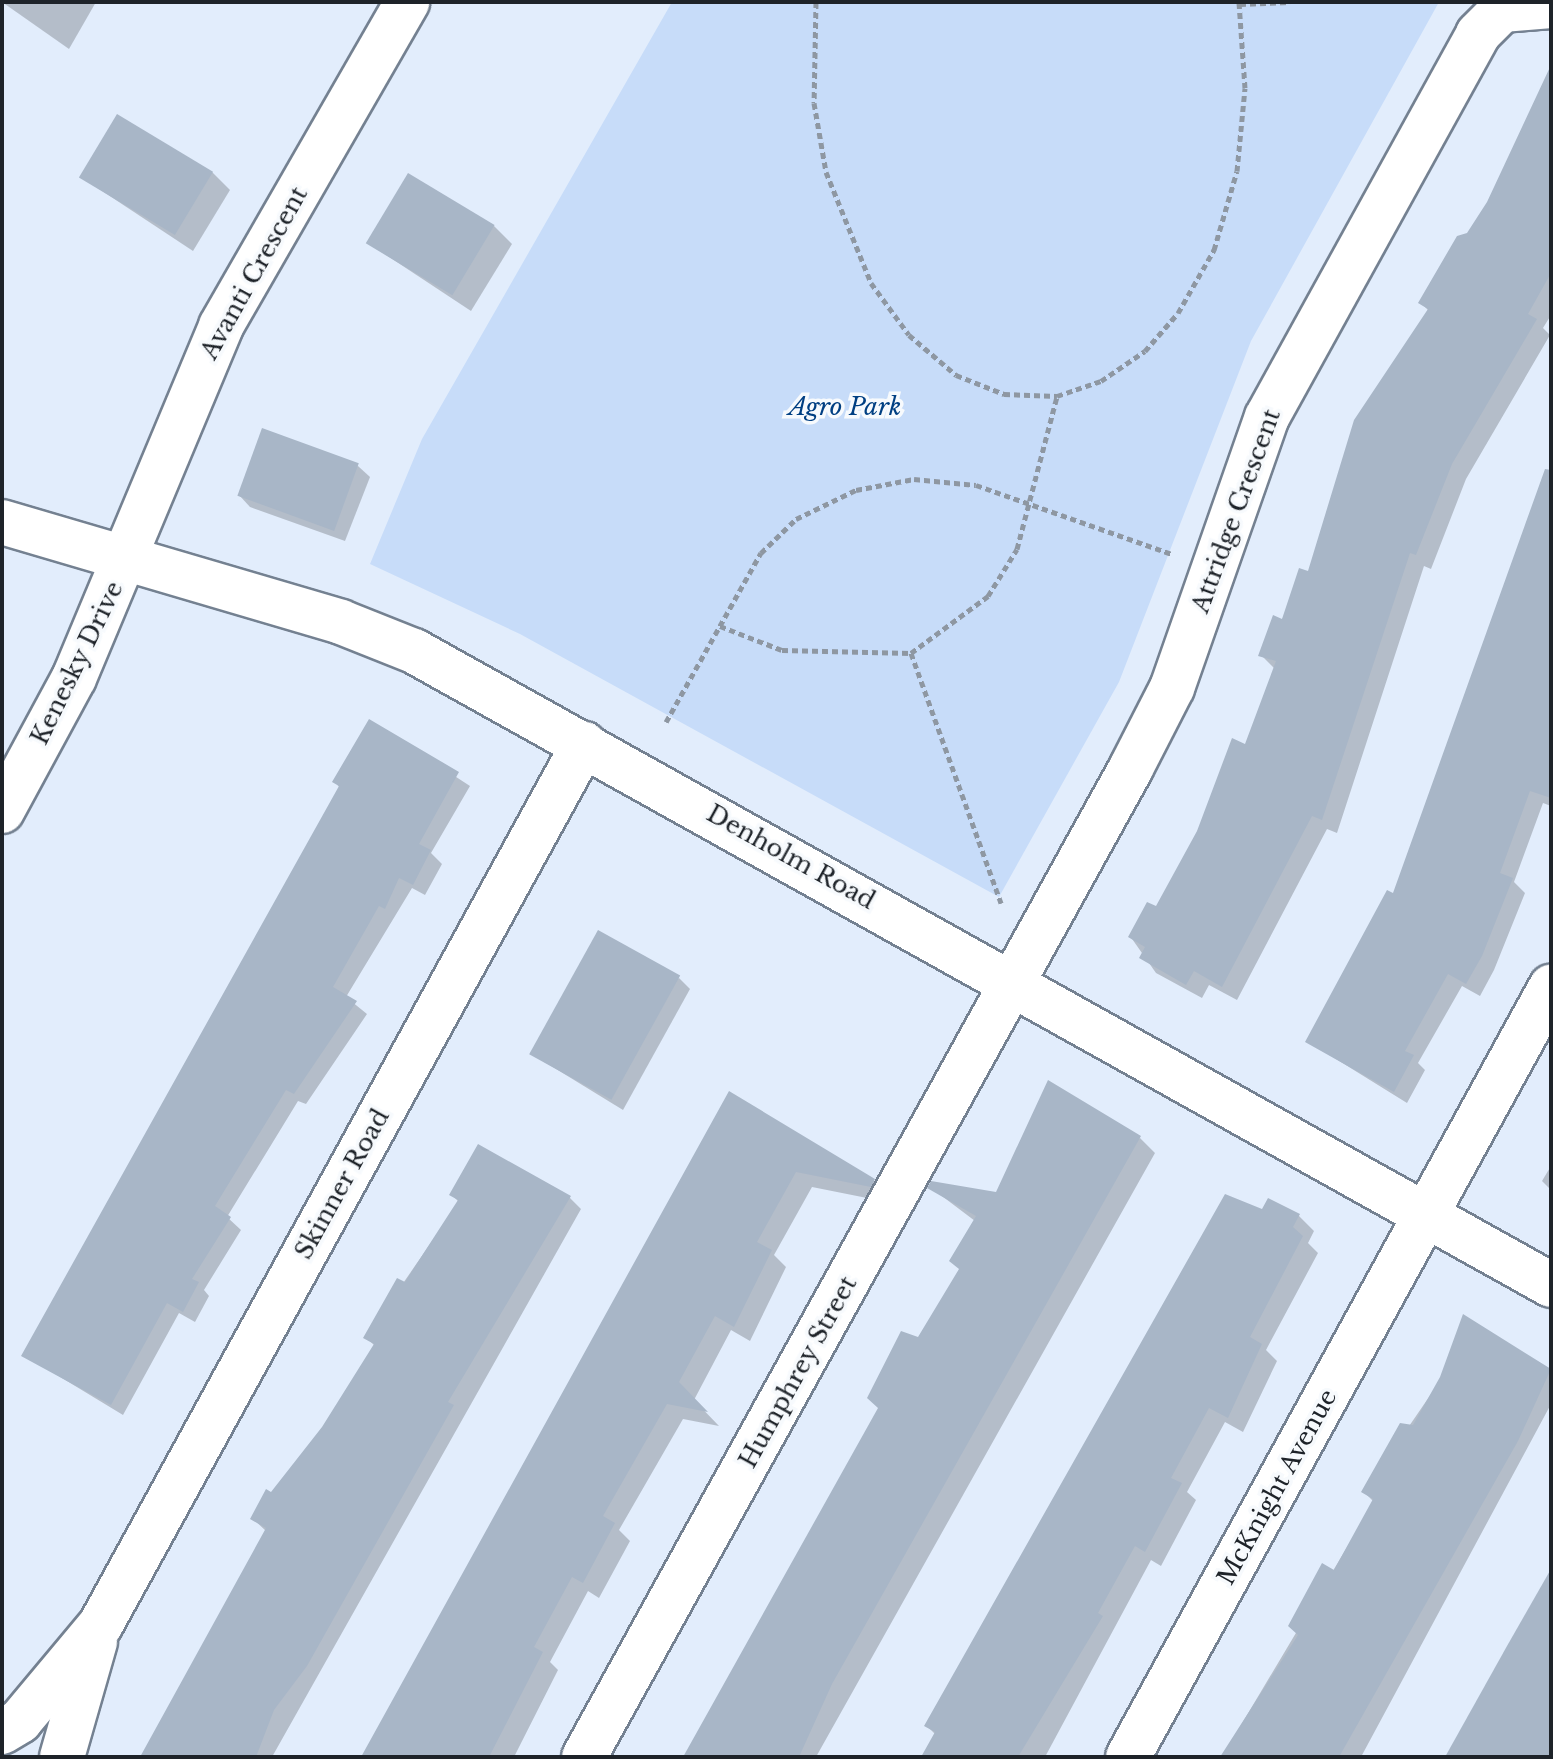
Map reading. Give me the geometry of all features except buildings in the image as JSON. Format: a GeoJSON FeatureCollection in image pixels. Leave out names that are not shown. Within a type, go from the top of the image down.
{"type":"FeatureCollection","features":[{"type":"Feature","properties":{"kind":"street","name":"Avanti Crescent"},"geometry":{"type":"LineString","coordinates":[[128,557],[221,326],[407,2]]}},
{"type":"Feature","properties":{"kind":"street","name":"Attridge Crescent"},"geometry":{"type":"LineString","coordinates":[[1012,986],[1172,688],[1267,417],[1478,34],[1502,10],[1551,6]]}},
{"type":"Feature","properties":{"kind":"street","name":"Denholm Road"},"geometry":{"type":"LineString","coordinates":[[2,522],[128,557],[395,642],[957,948],[1012,986],[1551,1285]]}},
{"type":"Feature","properties":{"kind":"street","name":"Kenesky Drive"},"geometry":{"type":"LineString","coordinates":[[2,811],[128,557]]}},
{"type":"Feature","properties":{"kind":"street","name":"Skinner Road"},"geometry":{"type":"LineString","coordinates":[[2,1732],[20,1721],[101,1624],[584,744]]}},
{"type":"Feature","properties":{"kind":"street","name":"Humphrey Street"},"geometry":{"type":"LineString","coordinates":[[584,1757],[1012,986]]}},
{"type":"Feature","properties":{"kind":"street"},"geometry":{"type":"LineString","coordinates":[[1427,1217],[1551,987]]}},
{"type":"Feature","properties":{"kind":"street","name":"McKnight Avenue"},"geometry":{"type":"LineString","coordinates":[[1128,1757],[1427,1217]]}},
{"type":"Feature","properties":{"kind":"street","name":"Skinner Road"},"geometry":{"type":"LineString","coordinates":[[62,1757],[101,1624]]}},
{"type":"Feature","properties":{"kind":"path"},"geometry":{"type":"LineString","coordinates":[[816,2],[814,103],[826,172],[871,283],[909,335],[956,375],[1004,394],[1057,396],[1101,381],[1145,351],[1178,313],[1214,250],[1237,171],[1245,88],[1240,3],[1290,2]]}},
{"type":"Feature","properties":{"kind":"path"},"geometry":{"type":"LineString","coordinates":[[720,626],[782,650],[911,653],[988,596],[1034,508],[1057,396]]}},
{"type":"Feature","properties":{"kind":"path"},"geometry":{"type":"LineString","coordinates":[[666,722],[761,553],[796,519],[856,490],[914,479],[976,485],[1034,508],[1172,554]]}},
{"type":"Feature","properties":{"kind":"path"},"geometry":{"type":"LineString","coordinates":[[911,653],[1001,903]]}},
{"type":"Feature","properties":{"kind":"green space","name":"Agro Park"},"geometry":{"type":"Polygon","coordinates":[[[672,2],[1439,2],[1251,341],[1119,682],[999,897],[520,634],[370,564],[422,439],[672,2]]]}}]}
